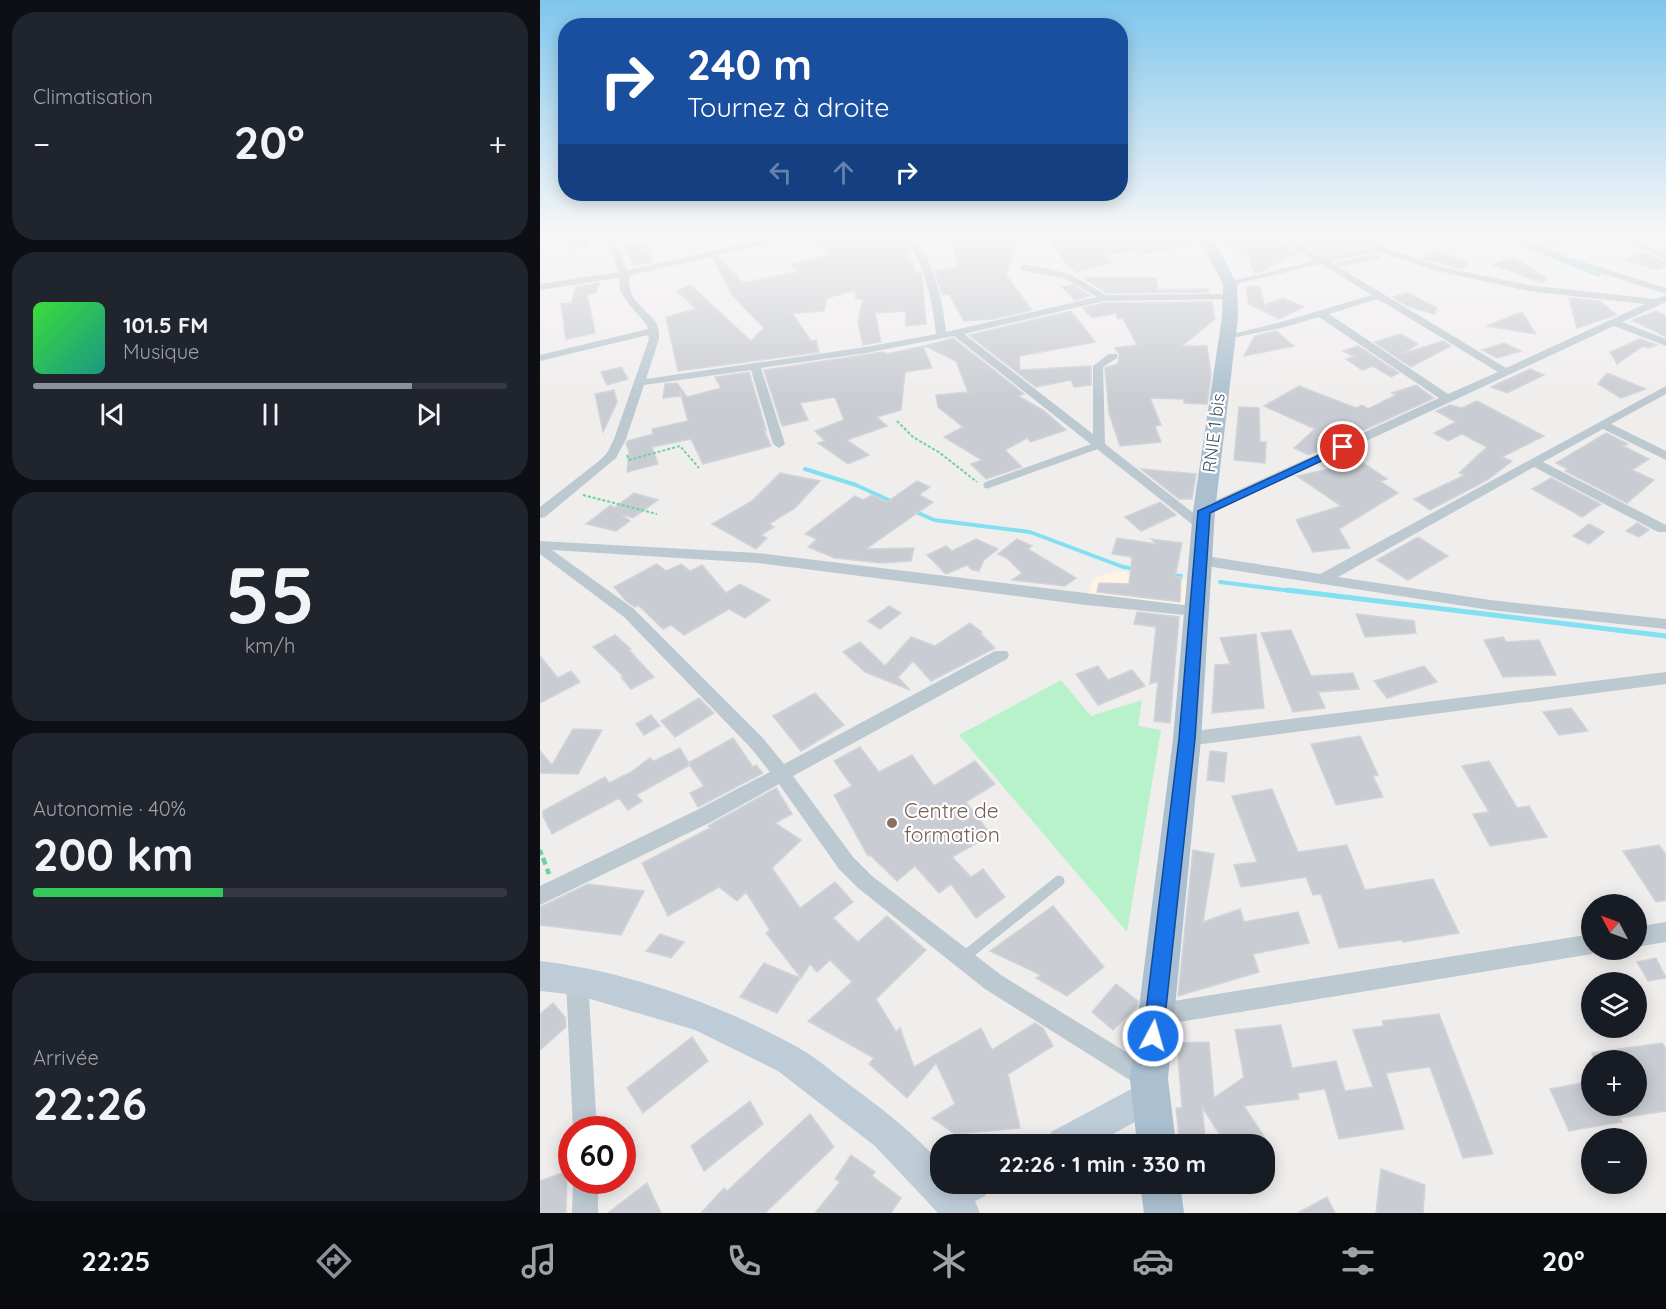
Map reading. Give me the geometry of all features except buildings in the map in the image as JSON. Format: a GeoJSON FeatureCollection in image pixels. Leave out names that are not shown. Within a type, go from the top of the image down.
{"type":"FeatureCollection","features":[{"type":"Feature","properties":{"kind":"main road","name":"RNIE 1 bis"},"geometry":{"type":"LineString","coordinates":[[1155,1134],[1150,1087],[1155,1015],[1187,739],[1195,611],[1204,518],[1227,338],[1230,290]]}},
{"type":"Feature","properties":{"kind":"main road"},"geometry":{"type":"LineString","coordinates":[[540,975],[577,980],[700,1016],[789,1060],[887,1134],[960,1197]]}},
{"type":"Feature","properties":{"kind":"main road"},"geometry":{"type":"LineString","coordinates":[[1083,1134],[1112,1119],[1150,1087]]}},
{"type":"Feature","properties":{"kind":"main road"},"geometry":{"type":"LineString","coordinates":[[1161,1194],[1164,1213]]}},
{"type":"Feature","properties":{"kind":"street"},"geometry":{"type":"LineString","coordinates":[[540,513],[603,464],[612,455],[620,439],[651,350],[654,331],[646,315],[631,301],[625,290]]}},
{"type":"Feature","properties":{"kind":"street"},"geometry":{"type":"LineString","coordinates":[[934,290],[938,300],[941,335]]}},
{"type":"Feature","properties":{"kind":"street"},"geometry":{"type":"LineString","coordinates":[[1092,290],[1104,298]]}},
{"type":"Feature","properties":{"kind":"street"},"geometry":{"type":"LineString","coordinates":[[638,383],[866,350],[956,333],[1104,298],[1230,290]]}},
{"type":"Feature","properties":{"kind":"street"},"geometry":{"type":"LineString","coordinates":[[1369,290],[1506,372]]}},
{"type":"Feature","properties":{"kind":"street"},"geometry":{"type":"LineString","coordinates":[[1547,290],[1585,296],[1661,300]]}},
{"type":"Feature","properties":{"kind":"street"},"geometry":{"type":"LineString","coordinates":[[1227,338],[1322,314],[1379,296]]}},
{"type":"Feature","properties":{"kind":"street"},"geometry":{"type":"LineString","coordinates":[[956,333],[1099,445],[1204,518],[1447,399],[1661,300]]}},
{"type":"Feature","properties":{"kind":"street"},"geometry":{"type":"LineString","coordinates":[[1322,314],[1447,399]]}},
{"type":"Feature","properties":{"kind":"street"},"geometry":{"type":"LineString","coordinates":[[1614,322],[1666,343]]}},
{"type":"Feature","properties":{"kind":"street"},"geometry":{"type":"LineString","coordinates":[[540,358],[654,331]]}},
{"type":"Feature","properties":{"kind":"street"},"geometry":{"type":"LineString","coordinates":[[1099,445],[1101,411],[1097,394],[1098,366],[1113,356]]}},
{"type":"Feature","properties":{"kind":"street"},"geometry":{"type":"LineString","coordinates":[[755,366],[779,444]]}},
{"type":"Feature","properties":{"kind":"street"},"geometry":{"type":"LineString","coordinates":[[1323,579],[1666,389]]}},
{"type":"Feature","properties":{"kind":"street"},"geometry":{"type":"LineString","coordinates":[[1602,424],[1666,456]]}},
{"type":"Feature","properties":{"kind":"street"},"geometry":{"type":"LineString","coordinates":[[1533,462],[1663,529]]}},
{"type":"Feature","properties":{"kind":"street"},"geometry":{"type":"LineString","coordinates":[[540,546],[646,549],[758,558],[1125,605],[1195,611]]}},
{"type":"Feature","properties":{"kind":"street"},"geometry":{"type":"LineString","coordinates":[[540,546],[560,564],[629,613],[756,742],[834,847],[859,876],[962,958],[1150,1087]]}},
{"type":"Feature","properties":{"kind":"street"},"geometry":{"type":"LineString","coordinates":[[1200,560],[1490,605],[1666,624]]}},
{"type":"Feature","properties":{"kind":"street"},"geometry":{"type":"LineString","coordinates":[[547,892],[704,816],[1001,655]]}},
{"type":"Feature","properties":{"kind":"street"},"geometry":{"type":"LineString","coordinates":[[1187,739],[1666,678]]}},
{"type":"Feature","properties":{"kind":"street"},"geometry":{"type":"LineString","coordinates":[[1647,935],[1666,932]]}},
{"type":"Feature","properties":{"kind":"street"},"geometry":{"type":"LineString","coordinates":[[1155,1015],[1581,946]]}},
{"type":"Feature","properties":{"kind":"street"},"geometry":{"type":"LineString","coordinates":[[577,980],[584,1116]]}},
{"type":"Feature","properties":{"kind":"street"},"geometry":{"type":"LineString","coordinates":[[585,1213],[586,1194]]}},
{"type":"Feature","properties":{"kind":"lane"},"geometry":{"type":"LineString","coordinates":[[987,485],[1099,445]]}},
{"type":"Feature","properties":{"kind":"lane"},"geometry":{"type":"LineString","coordinates":[[962,958],[1059,881]]}},
{"type":"Feature","properties":{"kind":"path"},"geometry":{"type":"LineString","coordinates":[[897,421],[914,438],[946,458],[977,482],[987,485]]}},
{"type":"Feature","properties":{"kind":"path"},"geometry":{"type":"LineString","coordinates":[[620,439],[629,460],[680,446],[699,468]]}},
{"type":"Feature","properties":{"kind":"path"},"geometry":{"type":"LineString","coordinates":[[567,492],[598,497],[657,514]]}},
{"type":"Feature","properties":{"kind":"path"},"geometry":{"type":"LineString","coordinates":[[540,850],[547,892]]}},
{"type":"Feature","properties":{"kind":"shaded area"},"geometry":{"type":"Polygon","coordinates":[[[1118,571],[1190,582],[1187,606],[1088,594],[1093,578],[1118,571]]]}},
{"type":"Feature","properties":{"kind":"green space"},"geometry":{"type":"Polygon","coordinates":[[[1061,680],[1091,716],[1142,700],[1138,726],[1161,730],[1127,932],[959,735],[1061,680]]]}},
{"type":"Feature","properties":{"kind":"waterway"},"geometry":{"type":"LineString","coordinates":[[805,469],[856,485],[895,503]]}},
{"type":"Feature","properties":{"kind":"waterway"},"geometry":{"type":"LineString","coordinates":[[914,511],[934,520],[1030,532],[1123,567],[1136,569]]}},
{"type":"Feature","properties":{"kind":"waterway"},"geometry":{"type":"LineString","coordinates":[[1171,575],[1181,576]]}},
{"type":"Feature","properties":{"kind":"waterway"},"geometry":{"type":"LineString","coordinates":[[1220,582],[1300,592]]}},
{"type":"Feature","properties":{"kind":"waterway"},"geometry":{"type":"LineString","coordinates":[[1287,590],[1666,636]]}},
{"type":"Feature","properties":{"kind":"place","name":"Centre de formation"},"geometry":{"type":"Point","coordinates":[892,823]}},
{"type":"Feature","properties":{"kind":"route"},"geometry":{"type":"LineString","coordinates":[[1153,1036],[1187,739],[1204,511],[1343,447]]}}]}
